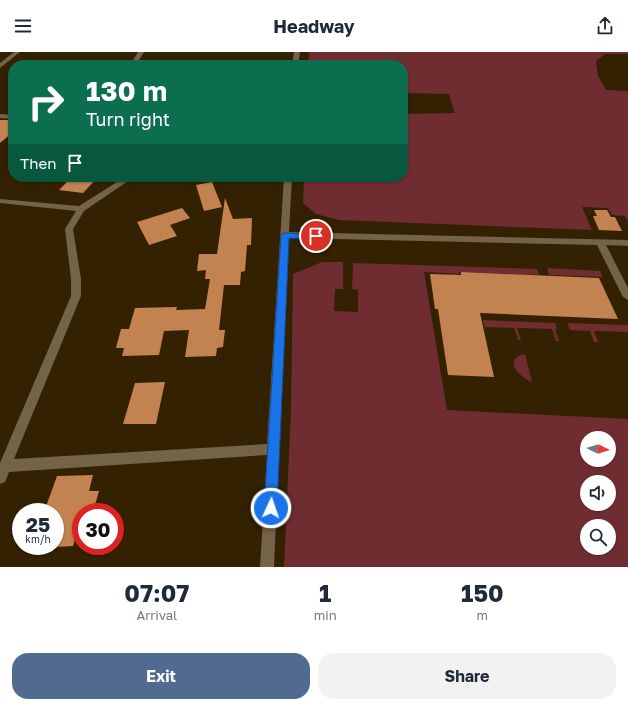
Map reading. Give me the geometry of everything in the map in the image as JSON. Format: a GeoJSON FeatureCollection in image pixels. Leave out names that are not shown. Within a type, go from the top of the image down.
{"type":"FeatureCollection","features":[{"type":"Feature","properties":{"kind":"street"},"geometry":{"type":"LineString","coordinates":[[0,66],[16,52]]}},
{"type":"Feature","properties":{"kind":"street"},"geometry":{"type":"LineString","coordinates":[[0,478],[5,466],[6,450],[76,296],[76,279],[69,229],[81,209],[122,182]]}},
{"type":"Feature","properties":{"kind":"street"},"geometry":{"type":"LineString","coordinates":[[267,567],[288,182]]}},
{"type":"Feature","properties":{"kind":"street"},"geometry":{"type":"LineString","coordinates":[[0,201],[81,209]]}},
{"type":"Feature","properties":{"kind":"street"},"geometry":{"type":"LineString","coordinates":[[285,235],[628,243]]}},
{"type":"Feature","properties":{"kind":"street"},"geometry":{"type":"LineString","coordinates":[[600,242],[628,297]]}},
{"type":"Feature","properties":{"kind":"street"},"geometry":{"type":"LineString","coordinates":[[5,466],[274,449]]}},
{"type":"Feature","properties":{"kind":"shaded area"},"geometry":{"type":"Polygon","coordinates":[[[309,52],[628,52],[628,54],[605,54],[596,61],[598,76],[606,90],[628,91],[628,221],[625,216],[612,215],[608,208],[582,207],[592,230],[339,220],[316,214],[303,203],[304,182],[408,182],[408,114],[455,113],[449,94],[408,93],[408,60],[308,60],[309,52]]]}},
{"type":"Feature","properties":{"kind":"shaded area"},"geometry":{"type":"Polygon","coordinates":[[[322,262],[343,262],[343,289],[335,289],[334,311],[358,312],[358,290],[352,289],[353,263],[537,269],[539,275],[424,272],[447,410],[628,419],[628,567],[284,567],[291,409],[293,274],[322,262]]]}},
{"type":"Feature","properties":{"kind":"shaded area"},"geometry":{"type":"Polygon","coordinates":[[[547,268],[600,271],[603,277],[549,275],[547,268]]]}},
{"type":"Feature","properties":{"kind":"shaded area"},"geometry":{"type":"Polygon","coordinates":[[[483,320],[555,323],[557,329],[555,329],[559,341],[556,341],[552,329],[517,328],[521,340],[518,340],[514,328],[484,327],[483,320]]]}},
{"type":"Feature","properties":{"kind":"shaded area"},"geometry":{"type":"Polygon","coordinates":[[[567,323],[628,325],[628,334],[627,332],[594,331],[598,342],[594,342],[590,331],[570,330],[567,323]]]}},
{"type":"Feature","properties":{"kind":"shaded area"},"geometry":{"type":"Polygon","coordinates":[[[525,354],[532,382],[527,380],[518,372],[514,364],[518,356],[525,354]]]}},
{"type":"Feature","properties":{"kind":"building"},"geometry":{"type":"Polygon","coordinates":[[[0,120],[8,120],[8,136],[0,143],[0,120]]]}},
{"type":"Feature","properties":{"kind":"building"},"geometry":{"type":"Polygon","coordinates":[[[67,182],[93,182],[83,193],[59,190],[67,182]]]}},
{"type":"Feature","properties":{"kind":"building"},"geometry":{"type":"Polygon","coordinates":[[[212,182],[222,207],[204,211],[196,185],[212,182]]]}},
{"type":"Feature","properties":{"kind":"building"},"geometry":{"type":"Polygon","coordinates":[[[225,198],[233,219],[252,218],[251,245],[247,245],[245,271],[241,272],[240,285],[224,285],[219,330],[225,330],[223,347],[217,348],[216,356],[185,357],[189,330],[164,331],[159,355],[122,356],[124,348],[116,348],[121,329],[129,329],[135,308],[177,307],[176,310],[205,309],[210,279],[205,279],[206,270],[197,271],[199,254],[217,254],[225,198]]]}},
{"type":"Feature","properties":{"kind":"building"},"geometry":{"type":"Polygon","coordinates":[[[182,208],[190,218],[170,225],[177,236],[149,245],[137,222],[182,208]]]}},
{"type":"Feature","properties":{"kind":"building"},"geometry":{"type":"Polygon","coordinates":[[[594,210],[607,210],[611,217],[615,217],[622,231],[599,230],[593,216],[597,216],[594,210]]]}},
{"type":"Feature","properties":{"kind":"building"},"geometry":{"type":"Polygon","coordinates":[[[461,272],[599,278],[618,319],[480,313],[494,377],[448,375],[438,309],[435,309],[430,274],[461,275],[461,272]]]}},
{"type":"Feature","properties":{"kind":"building"},"geometry":{"type":"Polygon","coordinates":[[[165,382],[156,424],[123,424],[135,383],[165,382]]]}},
{"type":"Feature","properties":{"kind":"building"},"geometry":{"type":"Polygon","coordinates":[[[93,475],[89,491],[99,491],[96,503],[72,503],[72,546],[64,546],[64,503],[47,503],[57,476],[93,475]]]}},
{"type":"Feature","properties":{"kind":"route"},"geometry":{"type":"LineString","coordinates":[[271,508],[285,235],[316,236]]}}]}
